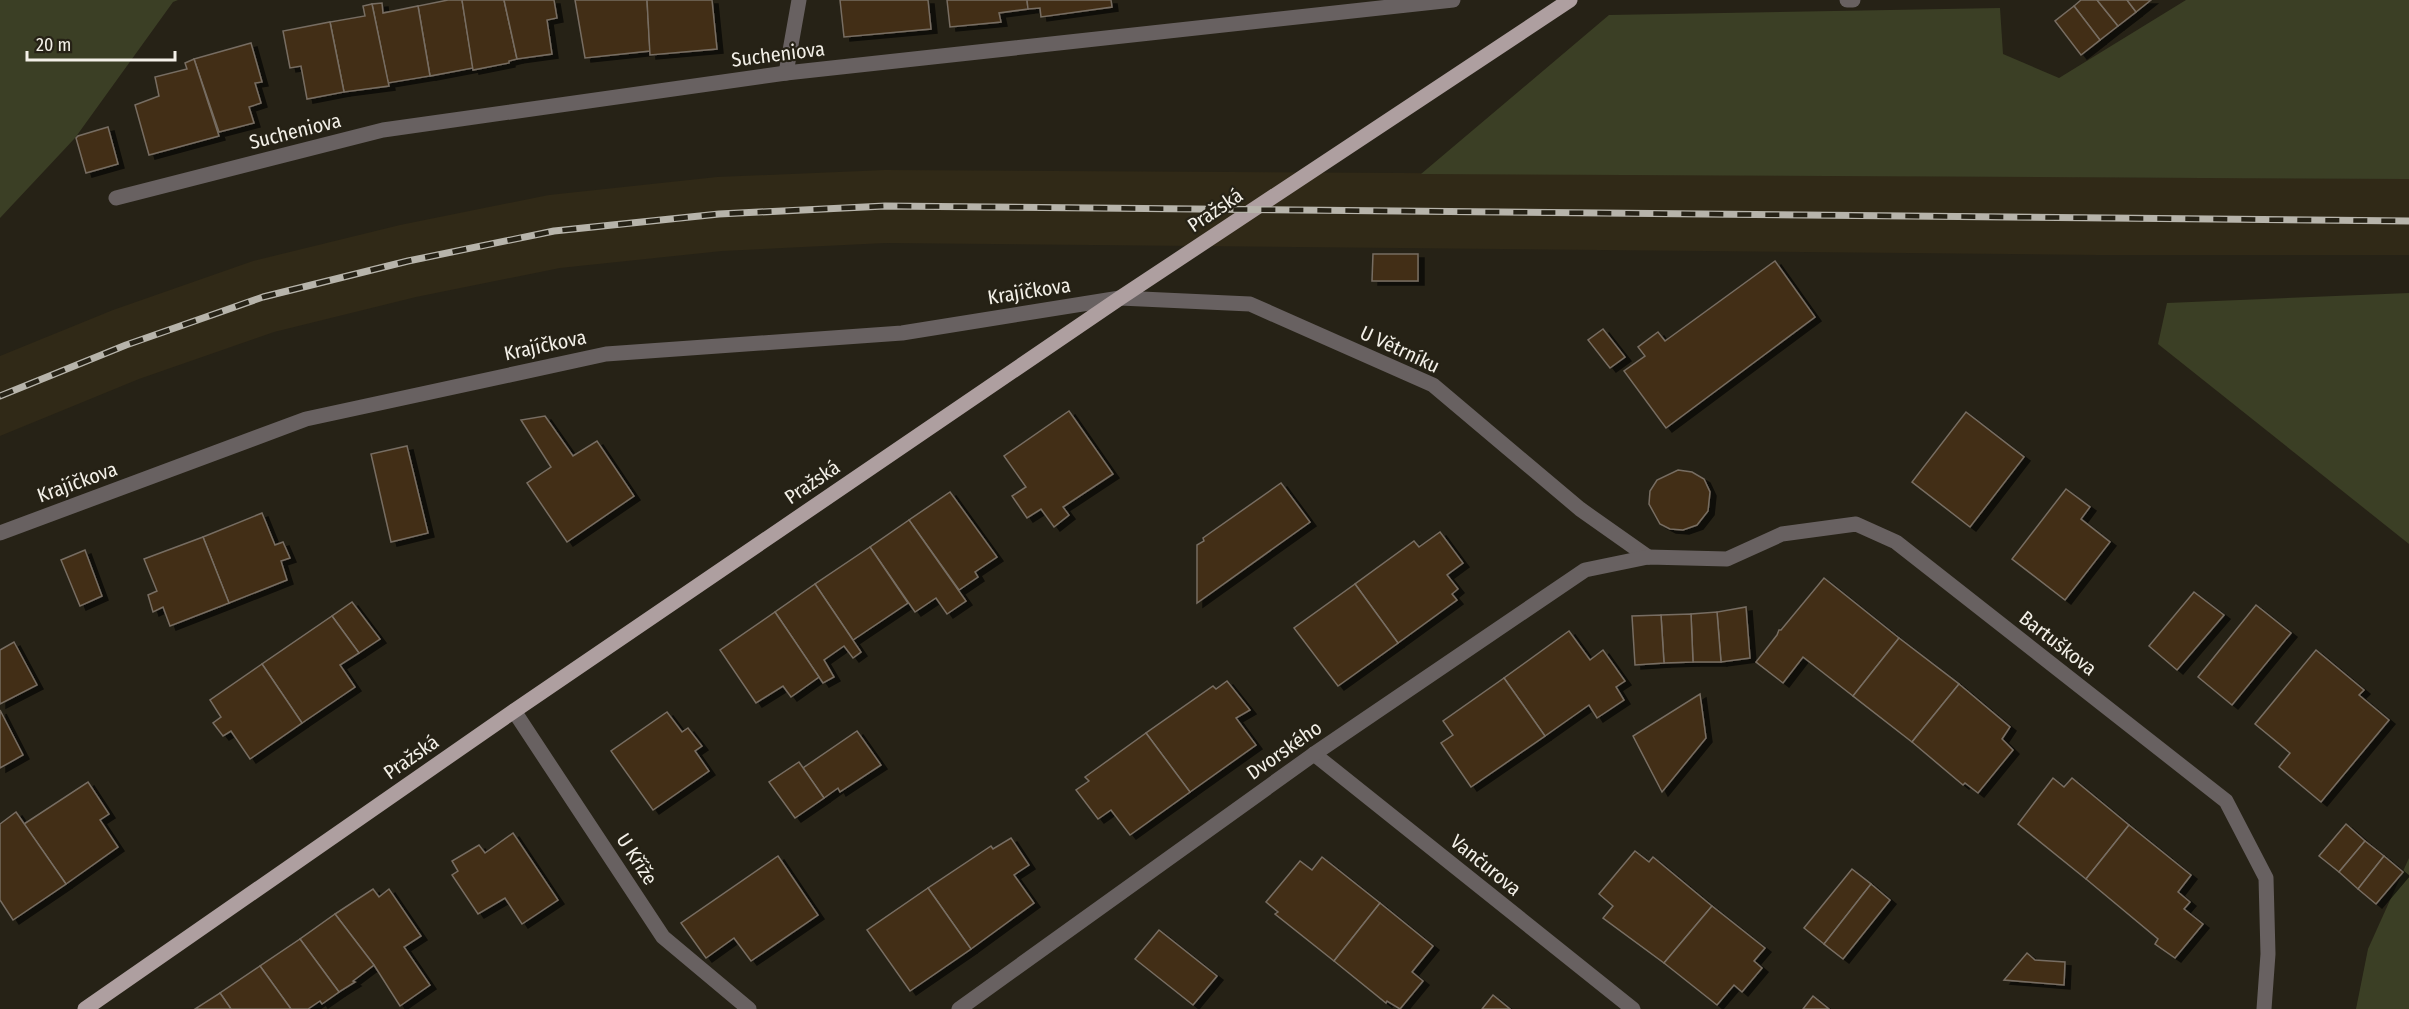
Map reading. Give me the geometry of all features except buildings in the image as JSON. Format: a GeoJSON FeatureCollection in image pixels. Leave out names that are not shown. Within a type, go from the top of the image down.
{"type":"FeatureCollection","features":[{"type":"Feature","properties":{"kind":"main road","name":"Pražská"},"geometry":{"type":"LineString","coordinates":[[85,1009],[514,711],[1120,298],[1570,0]]}},
{"type":"Feature","properties":{"kind":"street"},"geometry":{"type":"LineString","coordinates":[[786,73],[799,0]]}},
{"type":"Feature","properties":{"kind":"street","name":"Sucheniova"},"geometry":{"type":"LineString","coordinates":[[116,198],[383,130],[786,73],[1453,0]]}},
{"type":"Feature","properties":{"kind":"street"},"geometry":{"type":"LineString","coordinates":[[1847,0],[1853,0]]}},
{"type":"Feature","properties":{"kind":"street","name":"Krajíčkova"},"geometry":{"type":"LineString","coordinates":[[0,533],[306,419],[606,354],[902,333],[1120,298]]}},
{"type":"Feature","properties":{"kind":"street","name":"U Větrníku"},"geometry":{"type":"LineString","coordinates":[[1120,298],[1250,304],[1433,385],[1580,509],[1648,556]]}},
{"type":"Feature","properties":{"kind":"street","name":"Bartuškova"},"geometry":{"type":"LineString","coordinates":[[1648,556],[1727,559],[1782,534],[1856,524],[1896,542],[2226,801],[2266,878],[2268,954],[2264,1009]]}},
{"type":"Feature","properties":{"kind":"street","name":"Dvorského"},"geometry":{"type":"LineString","coordinates":[[959,1009],[1314,754],[1584,570],[1648,556]]}},
{"type":"Feature","properties":{"kind":"street","name":"U Kříže"},"geometry":{"type":"LineString","coordinates":[[514,711],[663,937],[748,1009]]}},
{"type":"Feature","properties":{"kind":"street","name":"Vančurova"},"geometry":{"type":"LineString","coordinates":[[1314,754],[1633,1009]]}},
{"type":"Feature","properties":{"kind":"shaded area"},"geometry":{"type":"Polygon","coordinates":[[[885,170],[2409,179],[2409,255],[2099,255],[886,243],[722,251],[560,268],[416,297],[274,332],[139,379],[0,436],[0,356],[113,310],[253,261],[400,225],[549,195],[717,177],[885,170]]]}},
{"type":"Feature","properties":{"kind":"green space"},"geometry":{"type":"Polygon","coordinates":[[[0,0],[178,0],[173,2],[75,138],[0,218],[0,0]]]}},
{"type":"Feature","properties":{"kind":"green space"},"geometry":{"type":"Polygon","coordinates":[[[2186,0],[2409,0],[2409,179],[1421,174],[1609,15],[2000,8],[2003,54],[2059,78],[2186,0]]]}},
{"type":"Feature","properties":{"kind":"green space"},"geometry":{"type":"Polygon","coordinates":[[[2409,293],[2409,544],[2158,344],[2167,303],[2409,293]]]}},
{"type":"Feature","properties":{"kind":"green space"},"geometry":{"type":"Polygon","coordinates":[[[2409,858],[2409,1009],[2356,1009],[2368,949],[2409,858]]]}},
{"type":"Feature","properties":{"kind":"railway"},"geometry":{"type":"LineString","coordinates":[[0,396],[126,345],[263,297],[408,261],[554,231],[719,214],[885,206],[2409,221]]}}]}
